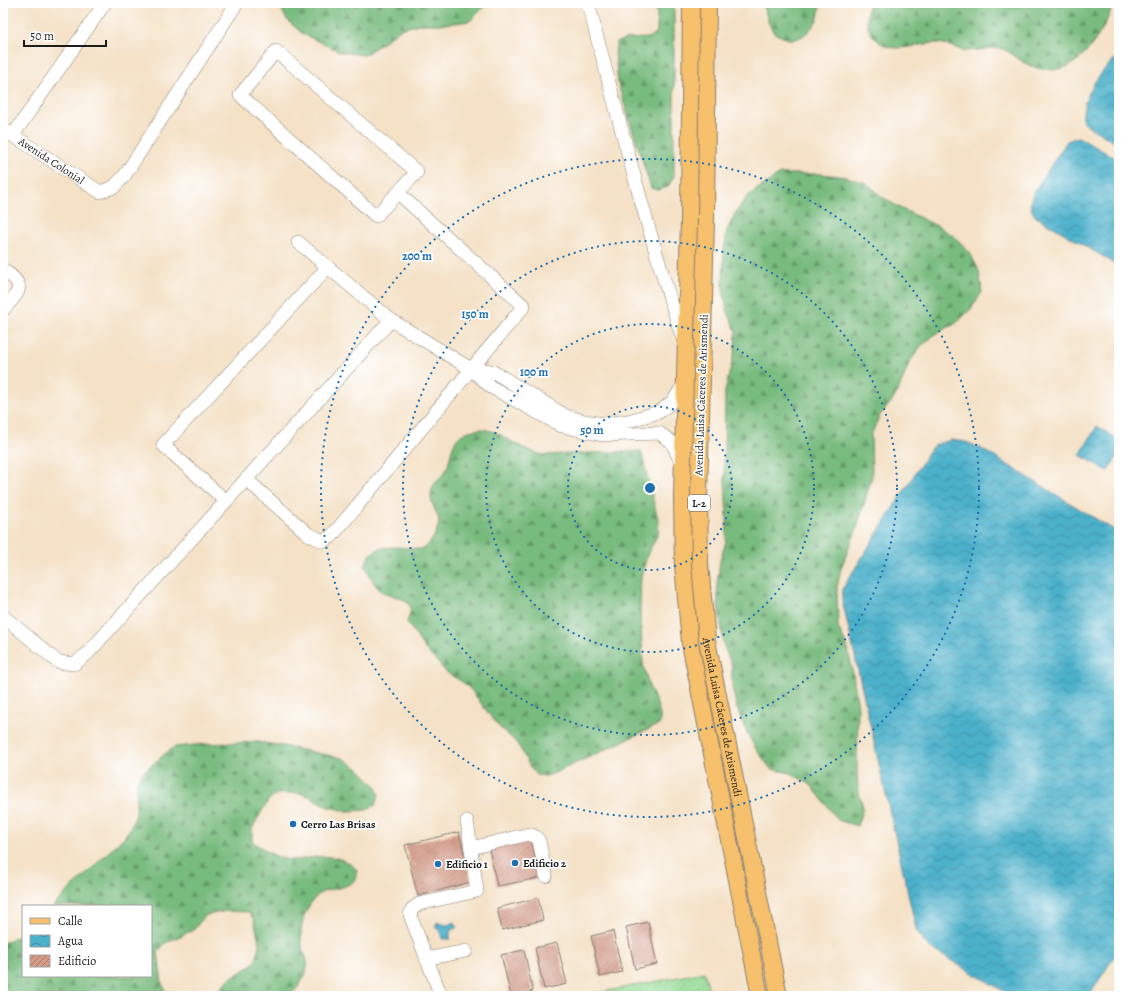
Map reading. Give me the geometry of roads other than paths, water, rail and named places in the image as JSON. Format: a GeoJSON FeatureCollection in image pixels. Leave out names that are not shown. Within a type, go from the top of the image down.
{"type":"FeatureCollection","features":[{"type":"Feature","properties":{"kind":"main road","name":"Avenida Luisa Cáceres de Arismendi"},"geometry":{"type":"LineString","coordinates":[[691,3],[689,219],[682,467],[683,565],[690,643],[760,996]]}},
{"type":"Feature","properties":{"kind":"main road","name":"Avenida Luisa Cáceres de Arismendi"},"geometry":{"type":"LineString","coordinates":[[708,3],[706,220],[699,495],[702,593],[706,641],[778,996]]}},
{"type":"Feature","properties":{"kind":"street"},"geometry":{"type":"LineString","coordinates":[[8,132],[106,3]]}},
{"type":"Feature","properties":{"kind":"street","name":"Avenida Colonial"},"geometry":{"type":"LineString","coordinates":[[8,132],[100,192],[114,187],[125,175],[238,3]]}},
{"type":"Feature","properties":{"kind":"street","name":"L-2"},"geometry":{"type":"LineString","coordinates":[[588,3],[636,184],[669,298],[686,348]]}},
{"type":"Feature","properties":{"kind":"street"},"geometry":{"type":"LineString","coordinates":[[276,51],[417,172],[398,193],[376,216],[240,95],[276,51]]}},
{"type":"Feature","properties":{"kind":"street"},"geometry":{"type":"LineString","coordinates":[[246,479],[308,534],[323,541],[331,537],[524,306],[398,193]]}},
{"type":"Feature","properties":{"kind":"street"},"geometry":{"type":"LineString","coordinates":[[298,242],[391,320],[471,369],[491,387],[562,426],[583,426],[628,421],[659,412],[673,401],[685,383]]}},
{"type":"Feature","properties":{"kind":"street"},"geometry":{"type":"LineString","coordinates":[[226,501],[164,445],[328,267]]}},
{"type":"Feature","properties":{"kind":"street"},"geometry":{"type":"LineString","coordinates":[[3,270],[16,280],[19,285],[17,294],[3,310]]}},
{"type":"Feature","properties":{"kind":"street"},"geometry":{"type":"LineString","coordinates":[[3,616],[58,662],[74,664],[87,654],[391,320]]}},
{"type":"Feature","properties":{"kind":"street"},"geometry":{"type":"LineString","coordinates":[[471,369],[492,371],[583,426],[602,435],[659,433],[672,442],[682,467]]}},
{"type":"Feature","properties":{"kind":"street"},"geometry":{"type":"LineString","coordinates":[[505,395],[513,384]]}},
{"type":"Feature","properties":{"kind":"street"},"geometry":{"type":"LineString","coordinates":[[441,996],[410,915],[412,909],[418,904],[477,891],[467,821]]}},
{"type":"Feature","properties":{"kind":"street"},"geometry":{"type":"LineString","coordinates":[[471,848],[529,834],[536,837],[539,841],[546,876]]}},
{"type":"Feature","properties":{"kind":"street"},"geometry":{"type":"LineString","coordinates":[[426,959],[466,951]]}},
{"type":"Feature","properties":{"kind":"water"},"geometry":{"type":"Polygon","coordinates":[[[1116,58],[1119,58],[1119,145],[1088,126],[1083,120],[1083,112],[1088,94],[1104,70],[1116,58]]]}},
{"type":"Feature","properties":{"kind":"water"},"geometry":{"type":"Polygon","coordinates":[[[1078,137],[1119,160],[1119,266],[1035,216],[1031,207],[1033,193],[1067,141],[1078,137]]]}},
{"type":"Feature","properties":{"kind":"water"},"geometry":{"type":"Polygon","coordinates":[[[1097,426],[1119,440],[1119,453],[1108,471],[1080,455],[1097,426]]]}},
{"type":"Feature","properties":{"kind":"water"},"geometry":{"type":"Polygon","coordinates":[[[951,440],[966,442],[980,448],[1119,533],[1119,949],[1089,996],[1012,996],[933,950],[923,941],[916,929],[842,599],[843,588],[931,448],[940,443],[951,440]]]}},
{"type":"Feature","properties":{"kind":"water"},"geometry":{"type":"Polygon","coordinates":[[[437,922],[447,925],[455,922],[457,927],[450,931],[450,939],[442,939],[440,931],[435,927],[437,922]]]}},
{"type":"Feature","properties":{"kind":"place","name":"Cerro Las Brisas"},"geometry":{"type":"Point","coordinates":[293,824]}},
{"type":"Feature","properties":{"kind":"place","name":"Edificio 2"},"geometry":{"type":"Point","coordinates":[515,863]}},
{"type":"Feature","properties":{"kind":"place","name":"Edificio 1"},"geometry":{"type":"Point","coordinates":[438,864]}}]}
